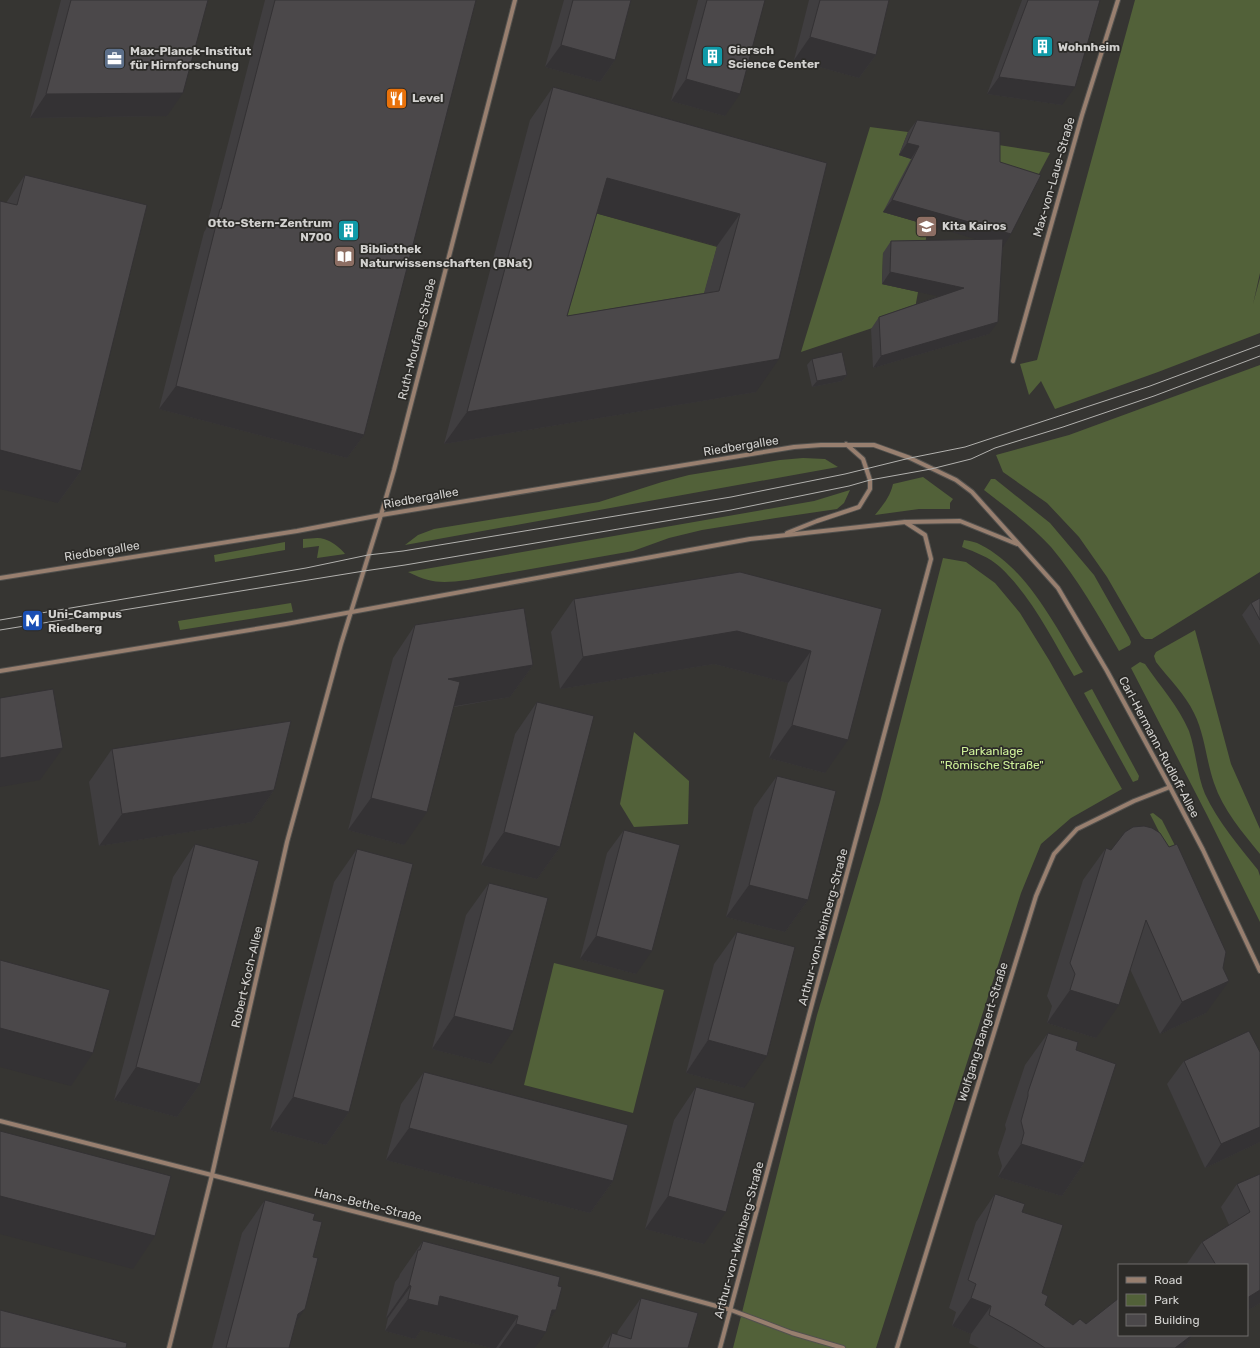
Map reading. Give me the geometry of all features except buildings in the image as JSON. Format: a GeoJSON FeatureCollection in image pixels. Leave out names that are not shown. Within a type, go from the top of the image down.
{"type":"FeatureCollection","features":[{"type":"Feature","properties":{"kind":"street","name":"Ruth-Moufang-Straße"},"geometry":{"type":"LineString","coordinates":[[350,612],[381,515],[515,0]]}},
{"type":"Feature","properties":{"kind":"street","name":"Max-von-Laue-Straße"},"geometry":{"type":"LineString","coordinates":[[1013,361],[1082,115],[1118,0]]}},
{"type":"Feature","properties":{"kind":"street","name":"Riedbergallee"},"geometry":{"type":"LineString","coordinates":[[0,578],[794,447],[846,444],[874,445],[910,458],[956,480],[972,492],[1019,545]]}},
{"type":"Feature","properties":{"kind":"street"},"geometry":{"type":"LineString","coordinates":[[781,535],[818,520],[859,507],[870,490],[870,480],[863,459],[846,444]]}},
{"type":"Feature","properties":{"kind":"street"},"geometry":{"type":"LineString","coordinates":[[0,671],[278,625],[742,540],[781,535],[905,522],[960,521],[1019,545]]}},
{"type":"Feature","properties":{"kind":"street","name":"Arthur-von-Weinberg-Straße"},"geometry":{"type":"LineString","coordinates":[[720,1348],[932,559],[925,535],[905,522]]}},
{"type":"Feature","properties":{"kind":"street","name":"Carl-Hermann-Rudloff-Allee"},"geometry":{"type":"LineString","coordinates":[[1019,545],[1058,588],[1107,671],[1203,850],[1260,971]]}},
{"type":"Feature","properties":{"kind":"street","name":"Robert-Koch-Allee"},"geometry":{"type":"LineString","coordinates":[[169,1348],[212,1175],[287,842],[350,612]]}},
{"type":"Feature","properties":{"kind":"street","name":"Wolfgang-Bangert-Straße"},"geometry":{"type":"LineString","coordinates":[[897,1348],[1036,896],[1054,854],[1077,829],[1134,801],[1170,787]]}},
{"type":"Feature","properties":{"kind":"street","name":"Hans-Bethe-Straße"},"geometry":{"type":"LineString","coordinates":[[0,1121],[599,1274],[731,1310],[792,1333],[843,1348]]}},
{"type":"Feature","properties":{"kind":"green space"},"geometry":{"type":"Polygon","coordinates":[[[1135,0],[1260,0],[1260,273],[1253,304],[1260,278],[1260,333],[1055,409],[1041,381],[1029,395],[1020,364],[1037,360],[1135,0]]]}},
{"type":"Feature","properties":{"kind":"green space"},"geometry":{"type":"Polygon","coordinates":[[[870,127],[908,132],[899,155],[937,166],[883,212],[928,225],[924,252],[883,253],[882,284],[918,292],[914,314],[801,352],[870,127]]]}},
{"type":"Feature","properties":{"kind":"green space"},"geometry":{"type":"Polygon","coordinates":[[[992,144],[1050,153],[1032,187],[991,174],[992,144]]]}},
{"type":"Feature","properties":{"kind":"green space"},"geometry":{"type":"Polygon","coordinates":[[[584,210],[717,247],[696,324],[544,349],[584,210]]]}},
{"type":"Feature","properties":{"kind":"green space"},"geometry":{"type":"Polygon","coordinates":[[[1260,365],[1260,572],[1152,639],[1145,639],[1141,636],[1107,577],[1079,537],[1047,503],[1003,472],[996,455],[1069,435],[1260,365]]]}},
{"type":"Feature","properties":{"kind":"green space"},"geometry":{"type":"Polygon","coordinates":[[[803,458],[825,459],[838,467],[405,545],[418,535],[434,529],[599,502],[689,475],[780,460],[803,458]]]}},
{"type":"Feature","properties":{"kind":"green space"},"geometry":{"type":"Polygon","coordinates":[[[923,477],[953,499],[950,503],[950,509],[919,509],[875,515],[888,497],[893,484],[923,477]]]}},
{"type":"Feature","properties":{"kind":"green space"},"geometry":{"type":"Polygon","coordinates":[[[991,479],[995,479],[1050,523],[1094,575],[1129,637],[1131,642],[1130,645],[1119,651],[1079,584],[1051,547],[1027,524],[984,490],[991,479]]]}},
{"type":"Feature","properties":{"kind":"green space"},"geometry":{"type":"Polygon","coordinates":[[[850,490],[844,503],[837,509],[702,530],[669,538],[633,551],[459,581],[431,581],[408,572],[814,501],[850,490]]]}},
{"type":"Feature","properties":{"kind":"green space"},"geometry":{"type":"Polygon","coordinates":[[[322,538],[333,543],[345,554],[317,558],[319,546],[303,548],[303,539],[322,538]]]}},
{"type":"Feature","properties":{"kind":"green space"},"geometry":{"type":"Polygon","coordinates":[[[964,540],[979,544],[998,556],[1027,584],[1052,619],[1083,672],[1074,676],[1041,619],[1022,591],[996,563],[982,555],[962,547],[964,540]]]}},
{"type":"Feature","properties":{"kind":"green space"},"geometry":{"type":"Polygon","coordinates":[[[285,542],[285,550],[215,562],[214,555],[285,542]]]}},
{"type":"Feature","properties":{"kind":"green space","name":"Parkanlage \"Römische Straße\""},"geometry":{"type":"Polygon","coordinates":[[[943,558],[966,562],[995,583],[1020,613],[1049,660],[1122,789],[1071,818],[1041,844],[1021,893],[876,1348],[733,1348],[817,1015],[880,802],[943,558]]]}},
{"type":"Feature","properties":{"kind":"green space"},"geometry":{"type":"Polygon","coordinates":[[[291,603],[293,612],[180,630],[178,621],[291,603]]]}},
{"type":"Feature","properties":{"kind":"green space"},"geometry":{"type":"Polygon","coordinates":[[[1195,630],[1231,764],[1260,829],[1260,854],[1234,821],[1223,803],[1214,783],[1198,721],[1190,706],[1156,662],[1154,656],[1156,652],[1195,630]]]}},
{"type":"Feature","properties":{"kind":"green space"},"geometry":{"type":"Polygon","coordinates":[[[1140,662],[1145,664],[1185,722],[1189,731],[1205,794],[1222,824],[1258,870],[1260,876],[1260,922],[1131,668],[1140,662]]]}},
{"type":"Feature","properties":{"kind":"green space"},"geometry":{"type":"Polygon","coordinates":[[[1092,689],[1139,776],[1138,780],[1133,782],[1084,693],[1092,689]]]}},
{"type":"Feature","properties":{"kind":"green space"},"geometry":{"type":"Polygon","coordinates":[[[634,732],[689,781],[688,824],[634,827],[620,804],[634,732]]]}},
{"type":"Feature","properties":{"kind":"green space"},"geometry":{"type":"Polygon","coordinates":[[[1153,813],[1162,820],[1196,887],[1189,891],[1150,814],[1153,813]]]}},
{"type":"Feature","properties":{"kind":"green space"},"geometry":{"type":"Polygon","coordinates":[[[554,963],[664,990],[633,1113],[524,1085],[554,963]]]}},
{"type":"Feature","properties":{"kind":"tram line"},"geometry":{"type":"LineString","coordinates":[[0,620],[306,568],[368,555],[403,551],[731,497],[845,474],[910,458],[965,447],[1150,386],[1260,345]]}},
{"type":"Feature","properties":{"kind":"tram line"},"geometry":{"type":"LineString","coordinates":[[0,630],[405,565],[731,510],[849,486],[870,480],[931,469],[971,459],[995,448],[1154,396],[1260,356]]}},
{"type":"Feature","properties":{"kind":"place","name":"Wohnheim"},"geometry":{"type":"Point","coordinates":[1042,47]}},
{"type":"Feature","properties":{"kind":"place","name":"Giersch Science Center"},"geometry":{"type":"Point","coordinates":[712,57]}},
{"type":"Feature","properties":{"kind":"place","name":"Max-Planck-Institut für Hirnforschung"},"geometry":{"type":"Point","coordinates":[114,58]}},
{"type":"Feature","properties":{"kind":"place","name":"Level"},"geometry":{"type":"Point","coordinates":[396,98]}},
{"type":"Feature","properties":{"kind":"place","name":"Kita Kairos"},"geometry":{"type":"Point","coordinates":[926,226]}},
{"type":"Feature","properties":{"kind":"place","name":"Otto-Stern-Zentrum N700"},"geometry":{"type":"Point","coordinates":[348,230]}},
{"type":"Feature","properties":{"kind":"place","name":"Bibliothek Naturwissenschaften (BNat)"},"geometry":{"type":"Point","coordinates":[345,256]}},
{"type":"Feature","properties":{"kind":"place","name":"Uni-Campus Riedberg"},"geometry":{"type":"Point","coordinates":[33,621]}}]}
